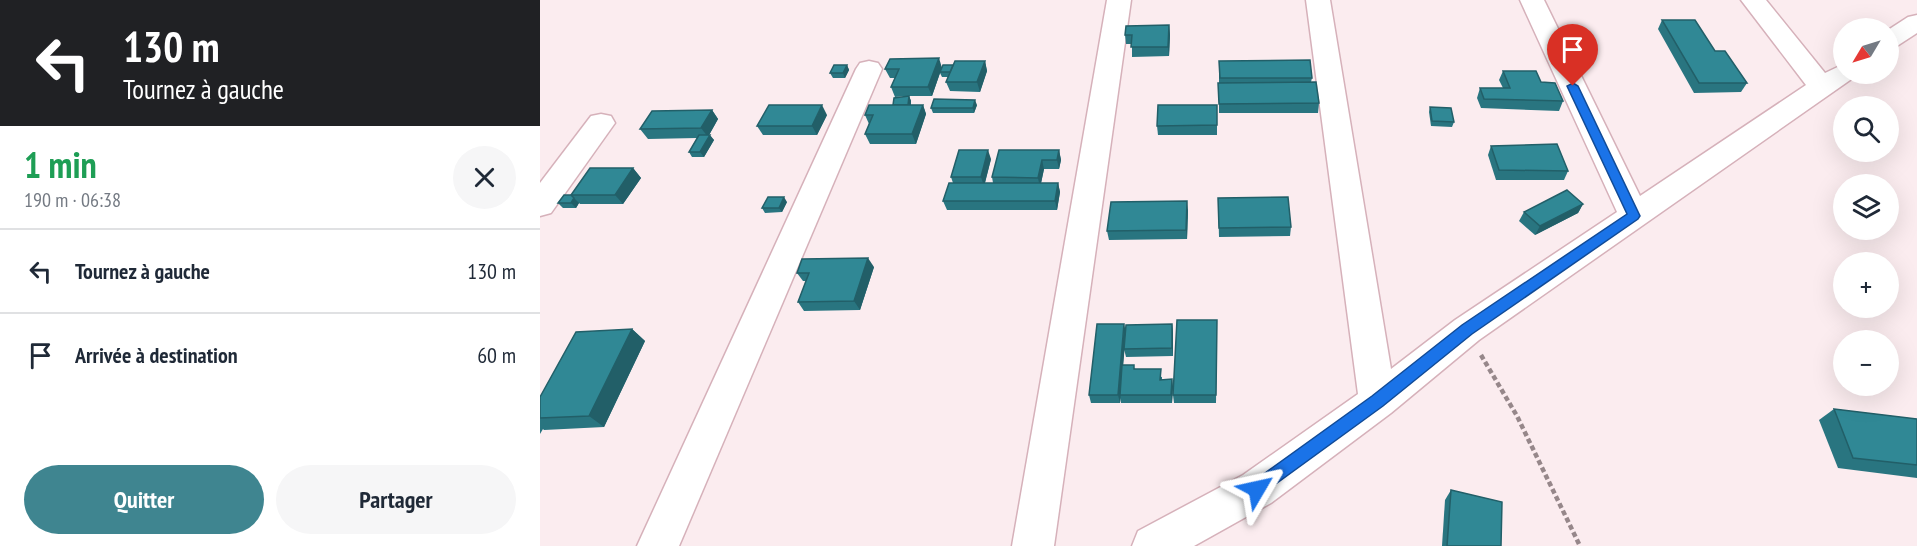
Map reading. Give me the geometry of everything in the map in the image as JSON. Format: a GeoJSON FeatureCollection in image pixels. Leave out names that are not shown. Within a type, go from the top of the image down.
{"type":"FeatureCollection","features":[{"type":"Feature","properties":{"kind":"street"},"geometry":{"type":"LineString","coordinates":[[1033,546],[1119,0]]}},
{"type":"Feature","properties":{"kind":"street"},"geometry":{"type":"LineString","coordinates":[[1318,0],[1378,401]]}},
{"type":"Feature","properties":{"kind":"street"},"geometry":{"type":"LineString","coordinates":[[1532,0],[1634,216]]}},
{"type":"Feature","properties":{"kind":"street"},"geometry":{"type":"LineString","coordinates":[[1153,546],[1257,489],[1378,401],[1467,330],[1833,80],[1753,0]]}},
{"type":"Feature","properties":{"kind":"street"},"geometry":{"type":"LineString","coordinates":[[1899,34],[1917,22]]}},
{"type":"Feature","properties":{"kind":"street"},"geometry":{"type":"LineString","coordinates":[[658,546],[868,69]]}},
{"type":"Feature","properties":{"kind":"street"},"geometry":{"type":"LineString","coordinates":[[540,205],[601,123]]}},
{"type":"Feature","properties":{"kind":"path"},"geometry":{"type":"LineString","coordinates":[[1467,330],[1517,416],[1580,546]]}},
{"type":"Feature","properties":{"kind":"building"},"geometry":{"type":"Polygon","coordinates":[[[1662,20],[1695,20],[1715,51],[1725,51],[1747,83],[1699,83],[1662,20]]]}},
{"type":"Feature","properties":{"kind":"building"},"geometry":{"type":"Polygon","coordinates":[[[1169,25],[1168,47],[1131,47],[1132,35],[1125,35],[1126,26],[1169,25]]]}},
{"type":"Feature","properties":{"kind":"building"},"geometry":{"type":"Polygon","coordinates":[[[939,58],[928,87],[891,87],[899,69],[885,69],[890,59],[939,58]]]}},
{"type":"Feature","properties":{"kind":"building"},"geometry":{"type":"Polygon","coordinates":[[[1310,60],[1312,78],[1220,78],[1219,61],[1310,60]]]}},
{"type":"Feature","properties":{"kind":"building"},"geometry":{"type":"Polygon","coordinates":[[[955,61],[985,61],[977,82],[946,82],[955,61]]]}},
{"type":"Feature","properties":{"kind":"building"},"geometry":{"type":"Polygon","coordinates":[[[834,65],[847,65],[843,73],[830,73],[834,65]]]}},
{"type":"Feature","properties":{"kind":"building"},"geometry":{"type":"Polygon","coordinates":[[[943,65],[953,65],[950,72],[940,72],[943,65]]]}},
{"type":"Feature","properties":{"kind":"building"},"geometry":{"type":"Polygon","coordinates":[[[1503,71],[1536,71],[1541,82],[1555,83],[1563,101],[1484,99],[1480,88],[1510,88],[1503,71]]]}},
{"type":"Feature","properties":{"kind":"building"},"geometry":{"type":"Polygon","coordinates":[[[1316,82],[1319,103],[1219,104],[1218,83],[1316,82]]]}},
{"type":"Feature","properties":{"kind":"building"},"geometry":{"type":"Polygon","coordinates":[[[909,96],[908,105],[893,105],[894,98],[909,96]]]}},
{"type":"Feature","properties":{"kind":"building"},"geometry":{"type":"Polygon","coordinates":[[[934,99],[975,100],[973,108],[931,108],[934,99]]]}},
{"type":"Feature","properties":{"kind":"building"},"geometry":{"type":"Polygon","coordinates":[[[769,105],[822,105],[812,126],[757,126],[769,105]]]}},
{"type":"Feature","properties":{"kind":"building"},"geometry":{"type":"Polygon","coordinates":[[[869,105],[923,105],[912,134],[865,134],[873,115],[865,115],[869,105]]]}},
{"type":"Feature","properties":{"kind":"building"},"geometry":{"type":"Polygon","coordinates":[[[1158,105],[1217,105],[1217,125],[1157,126],[1158,105]]]}},
{"type":"Feature","properties":{"kind":"building"},"geometry":{"type":"Polygon","coordinates":[[[1430,107],[1451,108],[1454,122],[1432,121],[1430,107]]]}},
{"type":"Feature","properties":{"kind":"building"},"geometry":{"type":"Polygon","coordinates":[[[712,110],[701,128],[640,129],[652,111],[712,110]]]}},
{"type":"Feature","properties":{"kind":"building"},"geometry":{"type":"Polygon","coordinates":[[[699,135],[710,135],[700,152],[689,152],[699,135]]]}},
{"type":"Feature","properties":{"kind":"building"},"geometry":{"type":"Polygon","coordinates":[[[1557,144],[1568,171],[1499,170],[1491,146],[1557,144]]]}},
{"type":"Feature","properties":{"kind":"building"},"geometry":{"type":"Polygon","coordinates":[[[959,150],[988,150],[981,177],[951,177],[959,150]]]}},
{"type":"Feature","properties":{"kind":"building"},"geometry":{"type":"Polygon","coordinates":[[[999,150],[1059,150],[1057,160],[1042,160],[1038,178],[992,177],[999,150]]]}},
{"type":"Feature","properties":{"kind":"building"},"geometry":{"type":"Polygon","coordinates":[[[590,168],[633,168],[615,195],[571,195],[590,168]]]}},
{"type":"Feature","properties":{"kind":"building"},"geometry":{"type":"Polygon","coordinates":[[[949,183],[1058,183],[1055,201],[943,201],[949,183]]]}},
{"type":"Feature","properties":{"kind":"building"},"geometry":{"type":"Polygon","coordinates":[[[1567,190],[1583,204],[1540,226],[1524,212],[1567,190]]]}},
{"type":"Feature","properties":{"kind":"building"},"geometry":{"type":"Polygon","coordinates":[[[564,195],[571,195],[574,198],[571,203],[558,203],[564,195]]]}},
{"type":"Feature","properties":{"kind":"building"},"geometry":{"type":"Polygon","coordinates":[[[768,197],[784,197],[779,208],[762,208],[768,197]]]}},
{"type":"Feature","properties":{"kind":"building"},"geometry":{"type":"Polygon","coordinates":[[[1288,197],[1291,227],[1219,228],[1218,198],[1288,197]]]}},
{"type":"Feature","properties":{"kind":"building"},"geometry":{"type":"Polygon","coordinates":[[[1187,201],[1186,230],[1107,231],[1111,202],[1187,201]]]}},
{"type":"Feature","properties":{"kind":"building"},"geometry":{"type":"Polygon","coordinates":[[[868,258],[854,301],[798,302],[809,273],[797,273],[802,259],[868,258]]]}},
{"type":"Feature","properties":{"kind":"building"},"geometry":{"type":"Polygon","coordinates":[[[1177,320],[1217,320],[1216,395],[1173,395],[1177,320]]]}},
{"type":"Feature","properties":{"kind":"building"},"geometry":{"type":"Polygon","coordinates":[[[1097,324],[1124,324],[1118,395],[1089,395],[1097,324]]]}},
{"type":"Feature","properties":{"kind":"building"},"geometry":{"type":"Polygon","coordinates":[[[1172,324],[1172,348],[1124,349],[1126,325],[1172,324]]]}},
{"type":"Feature","properties":{"kind":"building"},"geometry":{"type":"Polygon","coordinates":[[[632,329],[589,416],[540,418],[540,397],[576,332],[632,329]]]}},
{"type":"Feature","properties":{"kind":"building"},"geometry":{"type":"Polygon","coordinates":[[[1122,365],[1134,365],[1134,369],[1161,369],[1160,380],[1172,379],[1171,395],[1120,395],[1122,365]]]}},
{"type":"Feature","properties":{"kind":"building"},"geometry":{"type":"Polygon","coordinates":[[[1834,409],[1917,419],[1917,465],[1853,458],[1834,409]]]}},
{"type":"Feature","properties":{"kind":"building"},"geometry":{"type":"Polygon","coordinates":[[[1451,490],[1502,502],[1501,546],[1447,546],[1451,490]]]}},
{"type":"Feature","properties":{"kind":"route"},"geometry":{"type":"LineString","coordinates":[[1257,489],[1378,401],[1467,330],[1634,216],[1573,86]]}}]}
